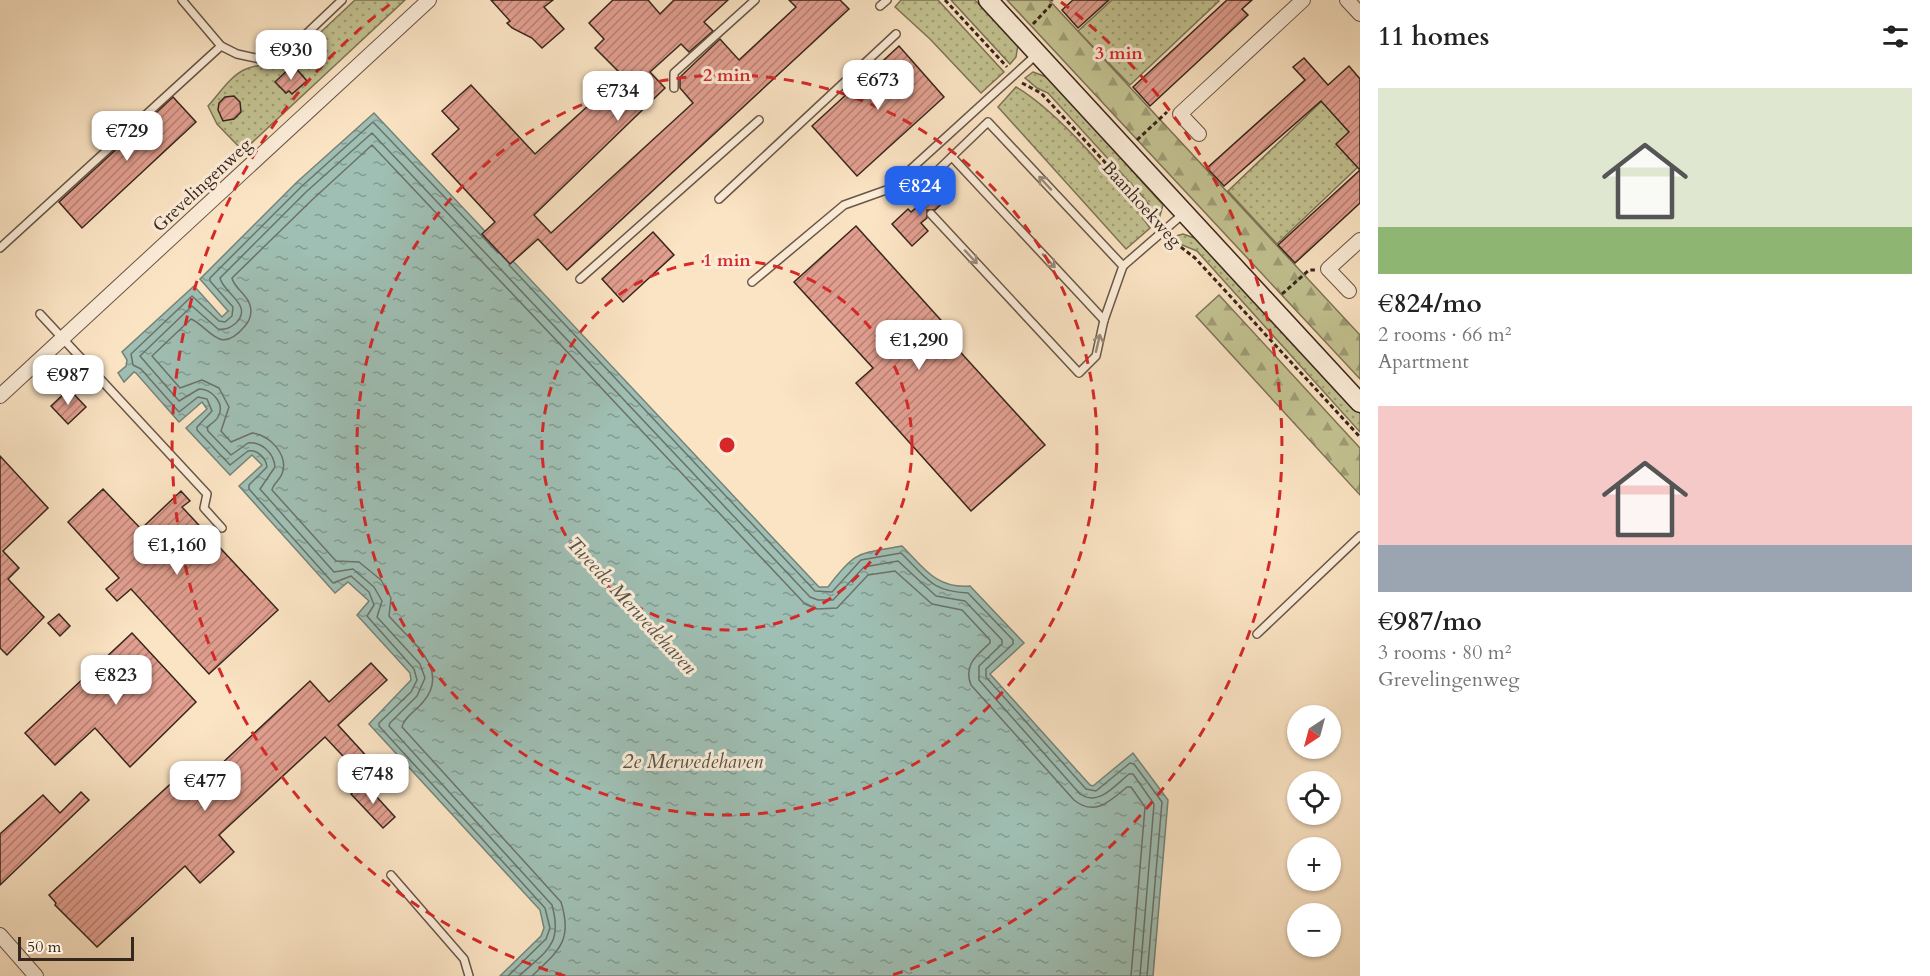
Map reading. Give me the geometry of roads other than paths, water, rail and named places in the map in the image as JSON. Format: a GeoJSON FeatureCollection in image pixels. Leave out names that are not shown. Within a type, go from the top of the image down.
{"type":"FeatureCollection","features":[{"type":"Feature","properties":{"kind":"street","name":"Grevelingenweg"},"geometry":{"type":"LineString","coordinates":[[0,396],[429,0]]}},
{"type":"Feature","properties":{"kind":"street","name":"Baanhoekweg"},"geometry":{"type":"LineString","coordinates":[[988,0],[1360,403]]}},
{"type":"Feature","properties":{"kind":"street"},"geometry":{"type":"LineString","coordinates":[[1199,134],[1180,114],[1303,0]]}},
{"type":"Feature","properties":{"kind":"street"},"geometry":{"type":"LineString","coordinates":[[1347,0],[1360,14]]}},
{"type":"Feature","properties":{"kind":"street"},"geometry":{"type":"LineString","coordinates":[[1349,291],[1328,269],[1360,240]]}},
{"type":"Feature","properties":{"kind":"street"},"geometry":{"type":"LineString","coordinates":[[0,935],[36,976]]}},
{"type":"Feature","properties":{"kind":"lane"},"geometry":{"type":"LineString","coordinates":[[182,0],[221,46],[237,54],[260,59],[283,56],[342,0]]}},
{"type":"Feature","properties":{"kind":"lane"},"geometry":{"type":"LineString","coordinates":[[674,88],[674,73],[755,0]]}},
{"type":"Feature","properties":{"kind":"lane"},"geometry":{"type":"LineString","coordinates":[[880,6],[887,0]]}},
{"type":"Feature","properties":{"kind":"lane"},"geometry":{"type":"LineString","coordinates":[[719,199],[896,34]]}},
{"type":"Feature","properties":{"kind":"lane"},"geometry":{"type":"LineString","coordinates":[[0,248],[221,46]]}},
{"type":"Feature","properties":{"kind":"lane"},"geometry":{"type":"LineString","coordinates":[[752,282],[844,205],[889,189],[1038,54]]}},
{"type":"Feature","properties":{"kind":"lane"},"geometry":{"type":"LineString","coordinates":[[580,279],[759,120]]}},
{"type":"Feature","properties":{"kind":"lane"},"geometry":{"type":"LineString","coordinates":[[921,203],[912,195],[988,122],[1123,266]]}},
{"type":"Feature","properties":{"kind":"lane"},"geometry":{"type":"LineString","coordinates":[[952,157],[1104,320]]}},
{"type":"Feature","properties":{"kind":"lane"},"geometry":{"type":"LineString","coordinates":[[931,214],[1079,373],[1095,356],[1104,320],[1123,266],[1185,213]]}},
{"type":"Feature","properties":{"kind":"lane"},"geometry":{"type":"LineString","coordinates":[[40,314],[207,494],[204,508],[222,528]]}},
{"type":"Feature","properties":{"kind":"lane"},"geometry":{"type":"LineString","coordinates":[[1257,634],[1360,536]]}},
{"type":"Feature","properties":{"kind":"lane"},"geometry":{"type":"LineString","coordinates":[[391,874],[464,959],[469,976]]}},
{"type":"Feature","properties":{"kind":"water","name":"2e Merwedehaven"},"geometry":{"type":"Polygon","coordinates":[[[374,113],[819,587],[828,587],[845,566],[859,556],[902,546],[924,569],[939,580],[958,586],[970,586],[1024,643],[990,674],[1090,785],[1093,786],[1133,753],[1168,800],[1153,976],[500,976],[541,936],[544,928],[540,910],[369,724],[411,680],[410,673],[357,615],[369,601],[348,582],[335,593],[239,486],[262,465],[252,455],[230,475],[186,428],[207,409],[202,402],[179,422],[136,373],[134,372],[124,382],[118,373],[126,366],[127,360],[122,352],[194,286],[222,317],[228,311],[200,279],[297,182],[374,113]]]}},
{"type":"Feature","properties":{"kind":"water label","name":"Tweede Merwedehaven"},"geometry":{"type":"Point","coordinates":[632,605]}}]}
